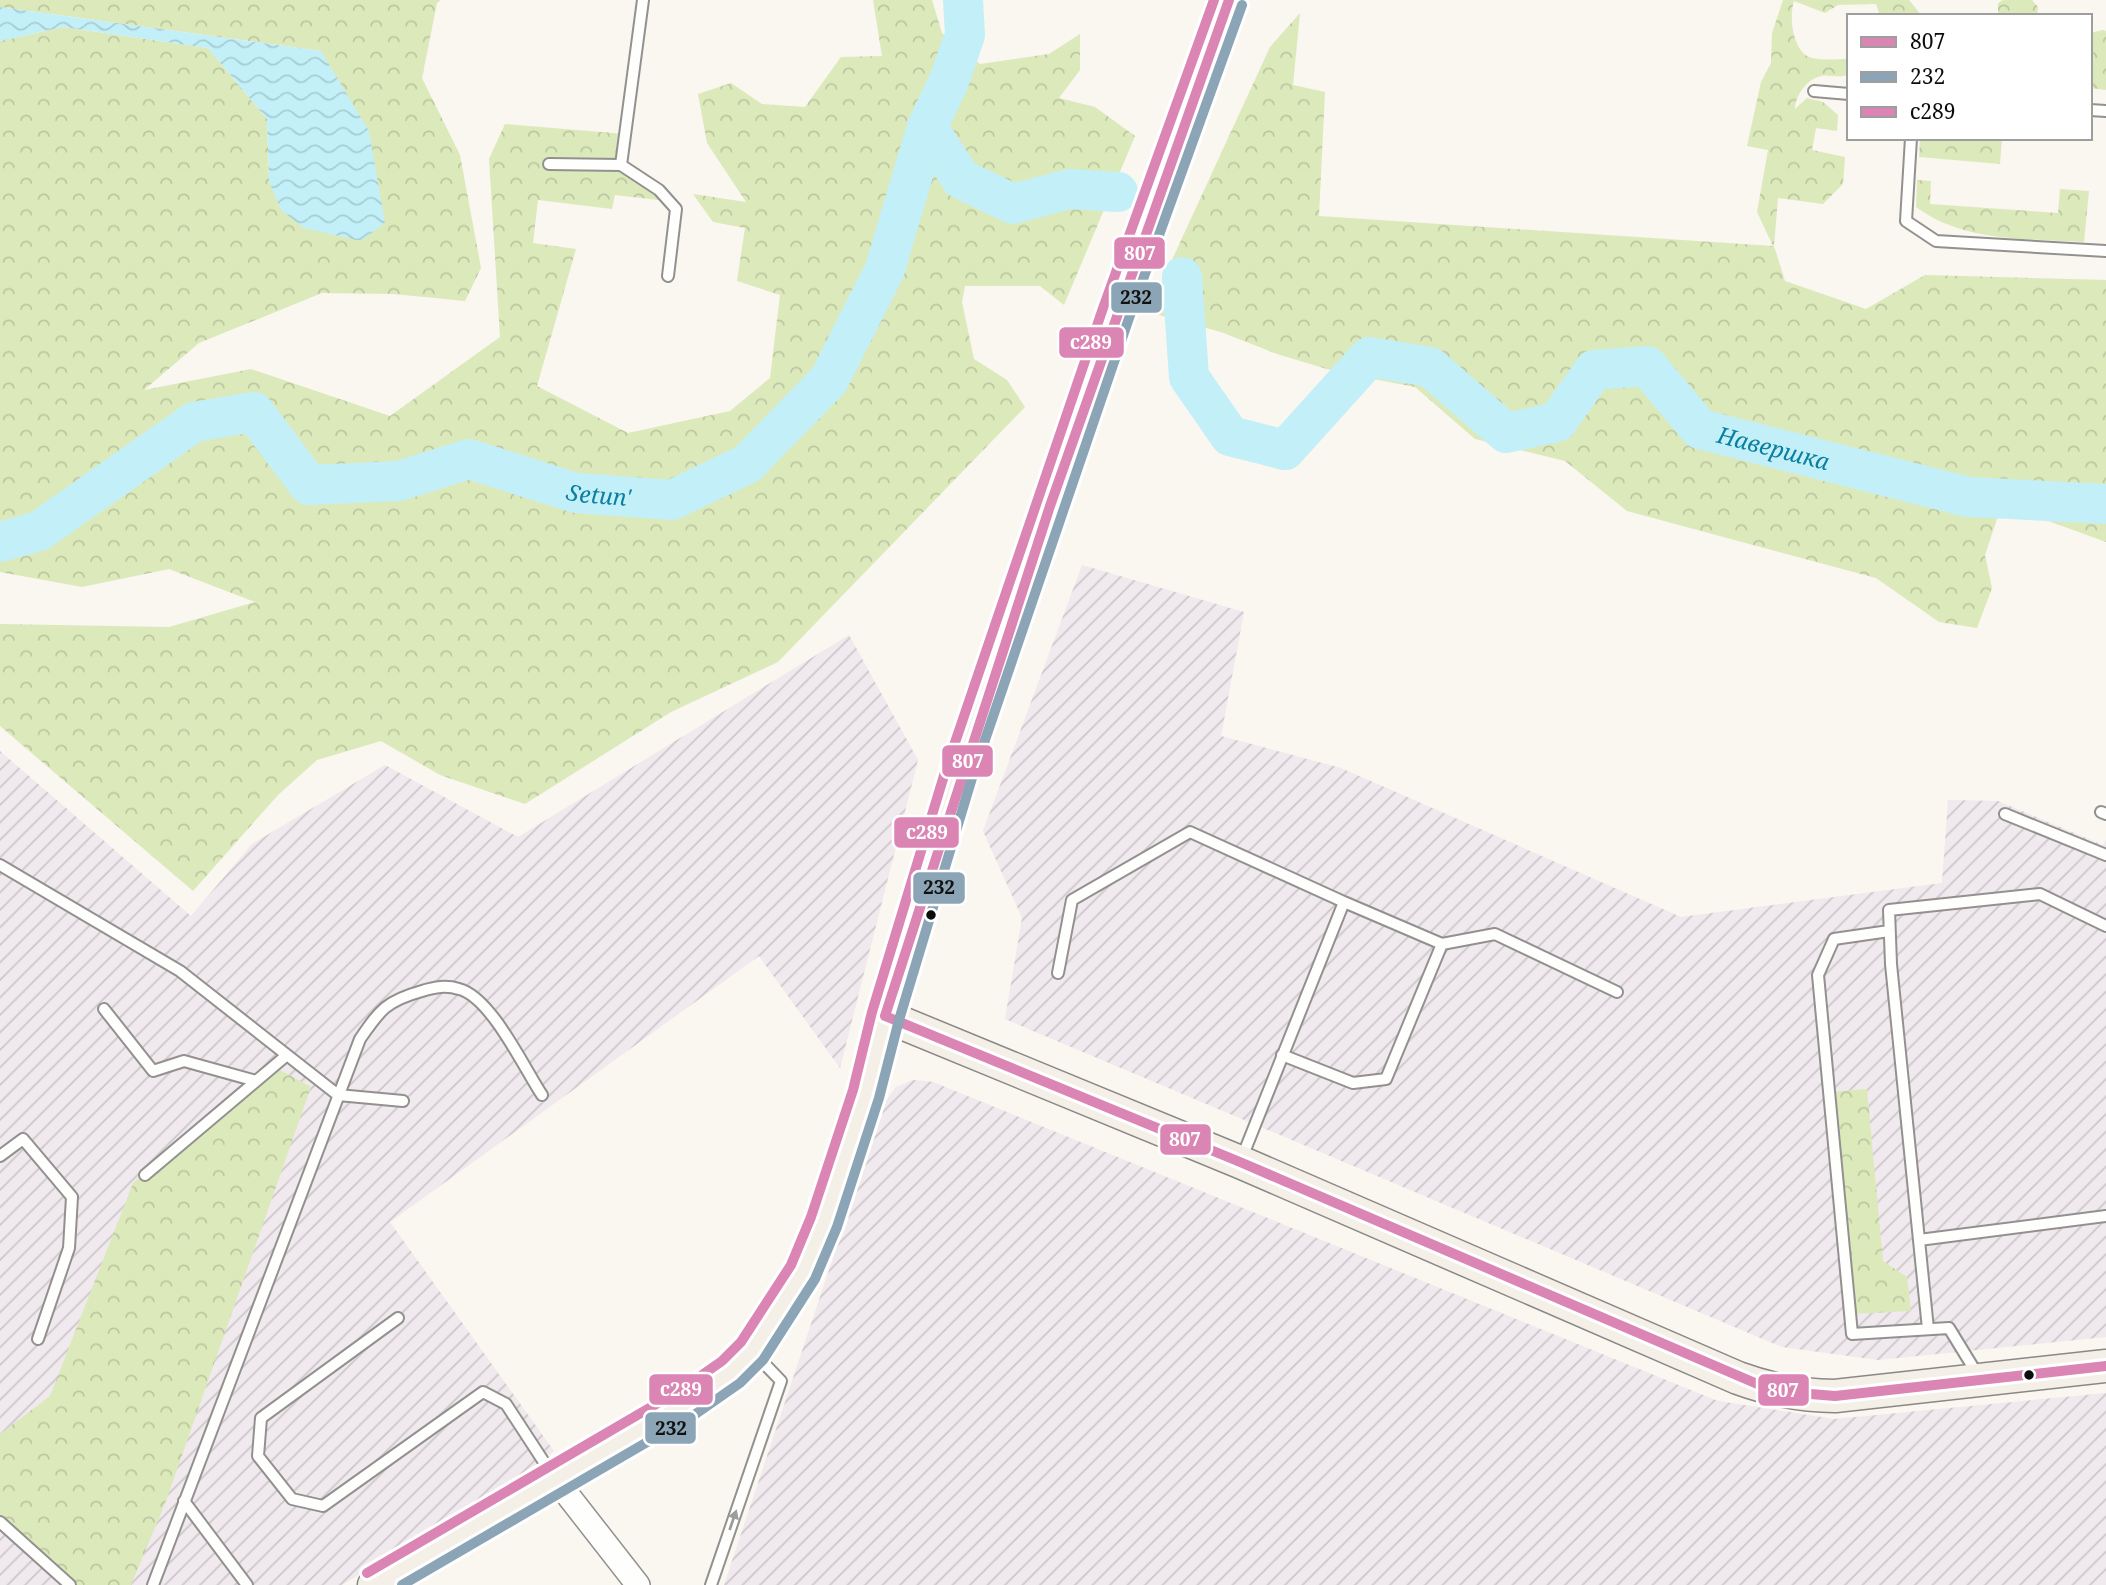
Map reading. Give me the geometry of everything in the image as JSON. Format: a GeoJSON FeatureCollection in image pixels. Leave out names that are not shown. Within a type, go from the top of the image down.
{"type":"FeatureCollection","features":[{"type":"Feature","properties":{"kind":"street"},"geometry":{"type":"LineString","coordinates":[[385,1583],[690,1401],[731,1372],[752,1351],[803,1272],[824,1222],[866,1094],[885,1016],[963,760],[1119,303],[1229,0]]}},
{"type":"Feature","properties":{"kind":"street"},"geometry":{"type":"LineString","coordinates":[[885,1016],[1240,1162],[1738,1378],[1772,1390],[1805,1396],[1835,1396],[2106,1366]]}},
{"type":"Feature","properties":{"kind":"street"},"geometry":{"type":"LineString","coordinates":[[556,1480],[630,1582]]}},
{"type":"Feature","properties":{"kind":"lane"},"geometry":{"type":"LineString","coordinates":[[621,165],[643,0]]}},
{"type":"Feature","properties":{"kind":"lane"},"geometry":{"type":"LineString","coordinates":[[1814,91],[1847,94]]}},
{"type":"Feature","properties":{"kind":"lane"},"geometry":{"type":"LineString","coordinates":[[1911,140],[1906,220],[1936,241],[2106,251]]}},
{"type":"Feature","properties":{"kind":"lane"},"geometry":{"type":"LineString","coordinates":[[549,164],[621,165],[659,190],[676,209],[668,276]]}},
{"type":"Feature","properties":{"kind":"lane"},"geometry":{"type":"LineString","coordinates":[[2005,814],[2106,855]]}},
{"type":"Feature","properties":{"kind":"lane"},"geometry":{"type":"LineString","coordinates":[[1058,973],[1072,900],[1190,832],[1442,944],[1495,934],[1617,992]]}},
{"type":"Feature","properties":{"kind":"lane"},"geometry":{"type":"LineString","coordinates":[[0,865],[180,971],[338,1095],[403,1101]]}},
{"type":"Feature","properties":{"kind":"lane"},"geometry":{"type":"LineString","coordinates":[[1928,1329],[1889,910],[2040,894],[2106,926]]}},
{"type":"Feature","properties":{"kind":"lane"},"geometry":{"type":"LineString","coordinates":[[1240,1162],[1343,902]]}},
{"type":"Feature","properties":{"kind":"lane"},"geometry":{"type":"LineString","coordinates":[[1889,931],[1834,939],[1818,975],[1852,1334],[1949,1328],[1981,1380]]}},
{"type":"Feature","properties":{"kind":"lane"},"geometry":{"type":"LineString","coordinates":[[1282,1055],[1353,1083],[1387,1079],[1442,944]]}},
{"type":"Feature","properties":{"kind":"lane"},"geometry":{"type":"LineString","coordinates":[[153,1585],[360,1039],[381,1008],[406,996],[439,986],[462,989],[487,1008],[542,1095]]}},
{"type":"Feature","properties":{"kind":"lane"},"geometry":{"type":"LineString","coordinates":[[104,1009],[153,1071],[184,1061],[256,1081]]}},
{"type":"Feature","properties":{"kind":"lane"},"geometry":{"type":"LineString","coordinates":[[145,1175],[286,1055]]}},
{"type":"Feature","properties":{"kind":"lane"},"geometry":{"type":"LineString","coordinates":[[0,1156],[23,1139],[72,1197],[69,1248],[38,1339]]}},
{"type":"Feature","properties":{"kind":"lane"},"geometry":{"type":"LineString","coordinates":[[1919,1240],[2106,1216]]}},
{"type":"Feature","properties":{"kind":"lane"},"geometry":{"type":"LineString","coordinates":[[398,1318],[261,1418],[258,1456],[292,1499],[323,1506],[483,1392],[506,1404],[556,1480]]}},
{"type":"Feature","properties":{"kind":"lane"},"geometry":{"type":"LineString","coordinates":[[711,1585],[781,1381],[752,1351]]}},
{"type":"Feature","properties":{"kind":"lane"},"geometry":{"type":"LineString","coordinates":[[184,1502],[247,1585]]}},
{"type":"Feature","properties":{"kind":"lane"},"geometry":{"type":"LineString","coordinates":[[0,1522],[70,1585]]}},
{"type":"Feature","properties":{"kind":"shaded area"},"geometry":{"type":"Polygon","coordinates":[[[1082,565],[1244,612],[1221,736],[1341,768],[1681,917],[1942,883],[1948,800],[1998,801],[2103,845],[2106,840],[2106,1337],[1878,1360],[1782,1347],[1005,1019],[1022,918],[983,831],[1082,565]]]}},
{"type":"Feature","properties":{"kind":"shaded area"},"geometry":{"type":"Polygon","coordinates":[[[849,635],[918,760],[840,1068],[759,956],[390,1222],[554,1451],[520,1477],[342,1585],[0,1585],[0,751],[191,916],[252,844],[385,765],[518,837],[849,635]]]}},
{"type":"Feature","properties":{"kind":"shaded area"},"geometry":{"type":"Polygon","coordinates":[[[913,1080],[933,1082],[1718,1401],[1834,1419],[2106,1393],[2106,1585],[724,1585],[885,1102],[896,1087],[913,1080]]]}},
{"type":"Feature","properties":{"kind":"green space"},"geometry":{"type":"Polygon","coordinates":[[[0,0],[441,0],[437,3],[422,78],[460,155],[481,268],[465,301],[394,294],[322,293],[199,343],[144,390],[251,369],[390,416],[500,337],[489,159],[505,124],[625,134],[621,165],[659,190],[658,200],[615,195],[612,209],[538,200],[533,243],[576,249],[537,386],[628,433],[730,411],[770,378],[780,295],[737,281],[745,228],[713,222],[693,194],[746,202],[707,143],[698,94],[731,83],[762,104],[805,107],[841,57],[882,56],[873,0],[932,0],[942,33],[980,64],[1049,54],[1080,34],[1080,70],[1059,98],[1095,107],[1135,136],[1064,305],[1040,286],[965,286],[962,302],[974,359],[1007,380],[1025,407],[778,662],[671,712],[525,804],[440,775],[381,741],[317,760],[278,795],[193,891],[0,726],[0,624],[169,627],[255,602],[169,569],[82,587],[0,572],[0,41],[63,27],[208,48],[267,119],[269,181],[321,51],[0,7],[0,0]]]}},
{"type":"Feature","properties":{"kind":"green space"},"geometry":{"type":"Polygon","coordinates":[[[1783,0],[1909,0],[1920,14],[1879,14],[1876,4],[1838,5],[1825,13],[1794,1],[1793,32],[1803,53],[1813,58],[1847,59],[1847,75],[1816,78],[1803,89],[1795,109],[1807,98],[1823,102],[1838,115],[1837,131],[1816,128],[1812,150],[1845,157],[1843,184],[1823,204],[1778,198],[1774,246],[1785,281],[1866,309],[1925,275],[2106,280],[2106,542],[2002,504],[1985,555],[1992,588],[1977,628],[1939,622],[1876,578],[1627,511],[1565,461],[1475,439],[1415,387],[1337,372],[1277,354],[1221,332],[1148,312],[1270,47],[1300,13],[1293,85],[1325,92],[1319,216],[1773,246],[1757,212],[1768,150],[1747,146],[1761,82],[1771,63],[1772,33],[1783,0]]]}},
{"type":"Feature","properties":{"kind":"green space"},"geometry":{"type":"Polygon","coordinates":[[[2003,0],[2032,0],[2038,7],[2037,14],[1995,14],[1998,13],[1998,3],[2003,0]]]}},
{"type":"Feature","properties":{"kind":"green space"},"geometry":{"type":"Polygon","coordinates":[[[2106,31],[2106,90],[2092,88],[2092,33],[2106,31]]]}},
{"type":"Feature","properties":{"kind":"green space"},"geometry":{"type":"Polygon","coordinates":[[[1920,140],[2002,140],[2000,164],[1919,157],[1920,140]]]}},
{"type":"Feature","properties":{"kind":"green space"},"geometry":{"type":"Polygon","coordinates":[[[1917,180],[1931,181],[1930,204],[2058,213],[2060,189],[2089,191],[2084,242],[2018,239],[1975,233],[1955,227],[1916,207],[1917,180]]]}},
{"type":"Feature","properties":{"kind":"green space"},"geometry":{"type":"Polygon","coordinates":[[[273,1066],[311,1087],[166,1501],[131,1585],[70,1585],[0,1522],[0,1434],[50,1396],[133,1183],[273,1066]]]}},
{"type":"Feature","properties":{"kind":"green space"},"geometry":{"type":"Polygon","coordinates":[[[1867,1089],[1883,1261],[1907,1277],[1911,1311],[1850,1314],[1829,1092],[1867,1089]]]}},
{"type":"Feature","properties":{"kind":"water"},"geometry":{"type":"Polygon","coordinates":[[[0,7],[321,51],[369,131],[385,223],[361,241],[304,228],[281,210],[269,181],[267,119],[208,48],[63,27],[0,41],[0,7]]]}},
{"type":"Feature","properties":{"kind":"waterway","name":"Setun'"},"geometry":{"type":"LineString","coordinates":[[0,542],[39,531],[194,422],[254,412],[309,485],[399,481],[469,459],[576,493],[672,500],[747,464],[829,380],[885,269],[927,127],[949,81],[965,35],[963,0]]}},
{"type":"Feature","properties":{"kind":"waterway","name":"Навершка"},"geometry":{"type":"LineString","coordinates":[[927,127],[961,179],[1013,204],[1069,189],[1118,192]]}},
{"type":"Feature","properties":{"kind":"waterway","name":"Навершка"},"geometry":{"type":"LineString","coordinates":[[1182,277],[1189,377],[1230,436],[1285,450],[1369,357],[1430,367],[1506,433],[1557,422],[1594,370],[1647,366],[1700,429],[1968,497],[2106,504]]}},
{"type":"Feature","properties":{"kind":"transit line","name":"с289"},"geometry":{"type":"LineString","coordinates":[[367,1573],[682,1389],[722,1361],[741,1342],[791,1265],[811,1217],[853,1090],[872,1012],[946,769],[1102,311],[1214,0]]}},
{"type":"Feature","properties":{"kind":"transit line","name":"807"},"geometry":{"type":"LineString","coordinates":[[885,1016],[1050,506],[1229,0]]}},
{"type":"Feature","properties":{"kind":"transit line","name":"232"},"geometry":{"type":"LineString","coordinates":[[402,1585],[697,1413],[740,1383],[763,1360],[815,1279],[837,1227],[879,1098],[899,1020],[972,778],[1128,321],[1242,5]]}},
{"type":"Feature","properties":{"kind":"transit line","name":"807"},"geometry":{"type":"LineString","coordinates":[[885,1016],[1240,1162],[1762,1386],[1835,1396],[2106,1366]]}}]}
